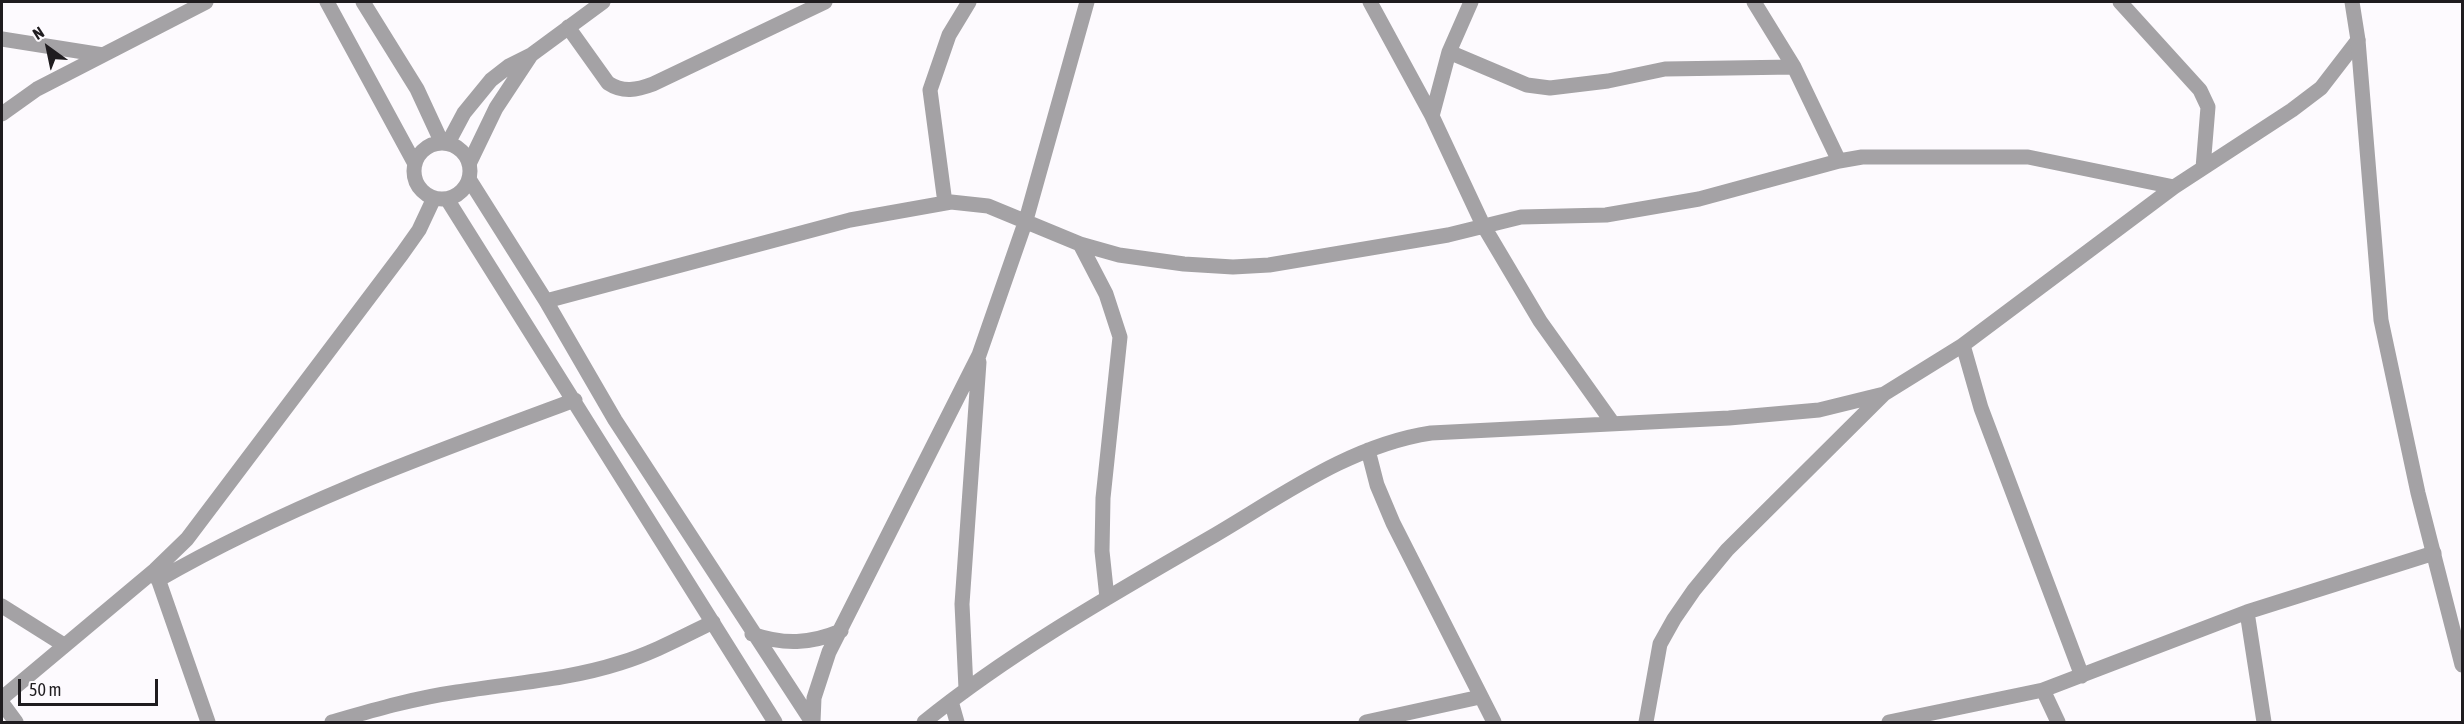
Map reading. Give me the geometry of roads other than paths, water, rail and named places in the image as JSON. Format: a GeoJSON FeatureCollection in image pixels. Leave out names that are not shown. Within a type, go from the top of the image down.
{"type":"FeatureCollection","features":[{"type":"Feature","properties":{"kind":"street"},"geometry":{"type":"LineString","coordinates":[[2,114],[9,102],[206,2]]}},
{"type":"Feature","properties":{"kind":"street"},"geometry":{"type":"LineString","coordinates":[[327,2],[415,164],[417,184],[424,193],[440,199],[459,194],[486,126],[531,55]]}},
{"type":"Feature","properties":{"kind":"street"},"geometry":{"type":"LineString","coordinates":[[363,2],[417,89],[445,143]]}},
{"type":"Feature","properties":{"kind":"street"},"geometry":{"type":"LineString","coordinates":[[445,143],[476,96],[509,66],[531,55],[603,2]]}},
{"type":"Feature","properties":{"kind":"street"},"geometry":{"type":"LineString","coordinates":[[945,202],[930,90],[950,35],[969,2]]}},
{"type":"Feature","properties":{"kind":"street"},"geometry":{"type":"LineString","coordinates":[[812,723],[820,675],[979,355],[1026,220],[1087,2]]}},
{"type":"Feature","properties":{"kind":"street"},"geometry":{"type":"LineString","coordinates":[[1370,2],[1432,116],[1483,225],[1540,321],[1612,423]]}},
{"type":"Feature","properties":{"kind":"street"},"geometry":{"type":"LineString","coordinates":[[1432,116],[1449,51],[1471,2]]}},
{"type":"Feature","properties":{"kind":"street"},"geometry":{"type":"LineString","coordinates":[[1754,2],[1794,67],[1839,161]]}},
{"type":"Feature","properties":{"kind":"street"},"geometry":{"type":"LineString","coordinates":[[2120,2],[2200,90],[2208,107],[2203,168]]}},
{"type":"Feature","properties":{"kind":"street"},"geometry":{"type":"LineString","coordinates":[[2352,2],[2358,40],[2381,320],[2434,553],[2463,665]]}},
{"type":"Feature","properties":{"kind":"street"},"geometry":{"type":"LineString","coordinates":[[568,27],[608,83],[616,89],[637,89],[815,4]]}},
{"type":"Feature","properties":{"kind":"street"},"geometry":{"type":"LineString","coordinates":[[2,39],[104,55]]}},
{"type":"Feature","properties":{"kind":"street"},"geometry":{"type":"LineString","coordinates":[[1646,723],[1660,645],[1694,590],[1727,550],[1884,394],[1963,345],[2174,187],[2292,110],[2320,88],[2358,40]]}},
{"type":"Feature","properties":{"kind":"street"},"geometry":{"type":"LineString","coordinates":[[1449,51],[1527,85],[1550,88],[1580,86],[1665,69],[1794,67]]}},
{"type":"Feature","properties":{"kind":"street"},"geometry":{"type":"LineString","coordinates":[[415,164],[425,149],[445,143],[458,148],[469,172],[615,420],[812,723]]}},
{"type":"Feature","properties":{"kind":"street"},"geometry":{"type":"LineString","coordinates":[[546,301],[850,220],[945,202],[988,206],[1080,244],[1153,260],[1233,267],[1360,251],[1448,235],[1521,217],[1606,215],[1699,199],[1839,161],[1862,157],[2028,158],[2174,187]]}},
{"type":"Feature","properties":{"kind":"street"},"geometry":{"type":"LineString","coordinates":[[440,199],[575,400],[775,723]]}},
{"type":"Feature","properties":{"kind":"street"},"geometry":{"type":"LineString","coordinates":[[157,575],[225,490],[440,199]]}},
{"type":"Feature","properties":{"kind":"street"},"geometry":{"type":"LineString","coordinates":[[1080,244],[1106,294],[1120,337],[1103,498],[1102,558],[1107,598]]}},
{"type":"Feature","properties":{"kind":"street"},"geometry":{"type":"LineString","coordinates":[[1963,345],[1981,408],[2082,676]]}},
{"type":"Feature","properties":{"kind":"street"},"geometry":{"type":"LineString","coordinates":[[966,689],[962,604],[979,355]]}},
{"type":"Feature","properties":{"kind":"street"},"geometry":{"type":"LineString","coordinates":[[924,723],[966,689],[1107,598],[1318,474],[1401,437],[1431,432],[1729,418],[1819,410],[1884,394]]}},
{"type":"Feature","properties":{"kind":"street"},"geometry":{"type":"LineString","coordinates":[[2,698],[64,645],[157,575],[304,505],[432,453],[575,400]]}},
{"type":"Feature","properties":{"kind":"street"},"geometry":{"type":"LineString","coordinates":[[1368,450],[1377,485],[1393,523],[1494,723]]}},
{"type":"Feature","properties":{"kind":"street"},"geometry":{"type":"LineString","coordinates":[[1888,723],[2043,690],[2247,612],[2434,553]]}},
{"type":"Feature","properties":{"kind":"street"},"geometry":{"type":"LineString","coordinates":[[157,575],[208,723]]}},
{"type":"Feature","properties":{"kind":"street"},"geometry":{"type":"LineString","coordinates":[[691,587],[714,575]]}},
{"type":"Feature","properties":{"kind":"street"},"geometry":{"type":"LineString","coordinates":[[2,606],[64,645]]}},
{"type":"Feature","properties":{"kind":"street"},"geometry":{"type":"LineString","coordinates":[[2247,612],[2264,723]]}},
{"type":"Feature","properties":{"kind":"street"},"geometry":{"type":"LineString","coordinates":[[332,723],[405,701],[486,687],[531,683],[619,664],[661,648],[713,622]]}},
{"type":"Feature","properties":{"kind":"street"},"geometry":{"type":"LineString","coordinates":[[753,634],[788,643],[824,638],[841,631]]}},
{"type":"Feature","properties":{"kind":"street"},"geometry":{"type":"LineString","coordinates":[[2043,690],[2058,723]]}},
{"type":"Feature","properties":{"kind":"street"},"geometry":{"type":"LineString","coordinates":[[1366,723],[1480,697]]}},
{"type":"Feature","properties":{"kind":"street"},"geometry":{"type":"LineString","coordinates":[[951,700],[957,723]]}},
{"type":"Feature","properties":{"kind":"street"},"geometry":{"type":"LineString","coordinates":[[2,703],[16,723]]}}]}
